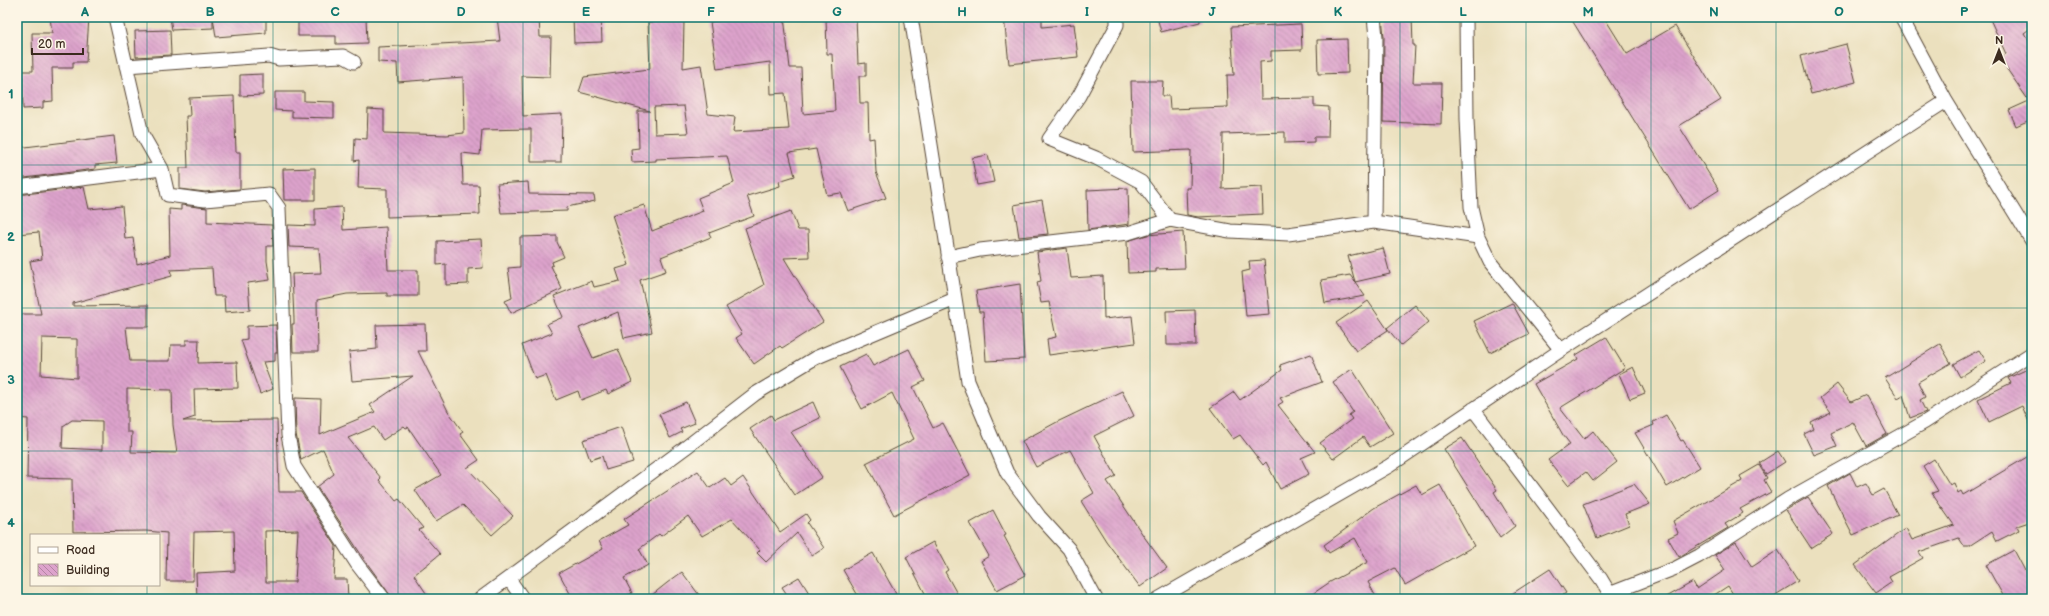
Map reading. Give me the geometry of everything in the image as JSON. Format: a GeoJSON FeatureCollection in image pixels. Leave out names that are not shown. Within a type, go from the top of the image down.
{"type":"FeatureCollection","features":[{"type":"Feature","properties":{"kind":"street"},"geometry":{"type":"LineString","coordinates":[[115,17],[126,66],[131,78],[142,134],[162,169],[168,195],[205,200],[269,194],[279,208],[288,435],[294,466],[356,564],[384,599]]}},
{"type":"Feature","properties":{"kind":"street"},"geometry":{"type":"LineString","coordinates":[[911,17],[968,381],[1007,473],[1039,516],[1069,550],[1096,599]]}},
{"type":"Feature","properties":{"kind":"street"},"geometry":{"type":"LineString","coordinates":[[1117,17],[1117,25],[1079,96],[1049,139],[1096,158],[1141,182],[1170,220]]}},
{"type":"Feature","properties":{"kind":"street"},"geometry":{"type":"LineString","coordinates":[[1374,17],[1376,37],[1374,222]]}},
{"type":"Feature","properties":{"kind":"street"},"geometry":{"type":"LineString","coordinates":[[1466,17],[1467,119],[1471,207],[1478,237],[1490,262],[1561,350]]}},
{"type":"Feature","properties":{"kind":"street"},"geometry":{"type":"LineString","coordinates":[[1901,17],[1946,101],[2032,241]]}},
{"type":"Feature","properties":{"kind":"street"},"geometry":{"type":"LineString","coordinates":[[126,66],[269,56],[279,59],[343,56],[354,62]]}},
{"type":"Feature","properties":{"kind":"street"},"geometry":{"type":"LineString","coordinates":[[1158,599],[1389,466],[1561,350],[1946,101]]}},
{"type":"Feature","properties":{"kind":"street"},"geometry":{"type":"LineString","coordinates":[[17,187],[162,169]]}},
{"type":"Feature","properties":{"kind":"street"},"geometry":{"type":"LineString","coordinates":[[948,257],[980,250],[1128,233],[1170,220],[1230,231],[1288,234],[1374,222],[1478,237]]}},
{"type":"Feature","properties":{"kind":"street"},"geometry":{"type":"LineString","coordinates":[[480,599],[509,579],[755,394],[815,358],[955,299]]}},
{"type":"Feature","properties":{"kind":"street"},"geometry":{"type":"LineString","coordinates":[[1473,409],[1601,579],[1611,596],[1676,568],[1699,556],[1788,498],[1925,422],[2032,353]]}},
{"type":"Feature","properties":{"kind":"street"},"geometry":{"type":"LineString","coordinates":[[509,579],[523,599]]}},
{"type":"Feature","properties":{"kind":"building"},"geometry":{"type":"Polygon","coordinates":[[[50,17],[89,17],[86,62],[73,62],[73,68],[52,68],[53,101],[43,102],[43,108],[23,109],[22,71],[33,71],[32,33],[52,33],[50,17]]]}},
{"type":"Feature","properties":{"kind":"building"},"geometry":{"type":"Polygon","coordinates":[[[170,17],[213,17],[213,28],[172,30],[170,17]]]}},
{"type":"Feature","properties":{"kind":"building"},"geometry":{"type":"Polygon","coordinates":[[[213,17],[266,17],[266,33],[216,37],[213,17]]]}},
{"type":"Feature","properties":{"kind":"building"},"geometry":{"type":"Polygon","coordinates":[[[298,17],[366,17],[367,43],[336,44],[336,36],[298,36],[298,17]]]}},
{"type":"Feature","properties":{"kind":"building"},"geometry":{"type":"Polygon","coordinates":[[[497,17],[539,17],[540,37],[551,37],[550,77],[522,76],[523,116],[562,114],[561,162],[531,162],[531,129],[482,130],[480,155],[462,153],[463,185],[479,185],[480,214],[387,217],[387,189],[358,188],[359,160],[354,161],[355,138],[367,139],[368,109],[384,110],[384,133],[447,135],[464,133],[463,77],[398,82],[397,63],[378,62],[378,47],[500,41],[497,17]]]}},
{"type":"Feature","properties":{"kind":"building"},"geometry":{"type":"Polygon","coordinates":[[[573,17],[601,17],[602,42],[574,43],[573,17]]]}},
{"type":"Feature","properties":{"kind":"building"},"geometry":{"type":"Polygon","coordinates":[[[742,17],[784,17],[790,68],[801,68],[803,114],[835,111],[832,54],[827,54],[826,17],[856,17],[858,64],[866,63],[866,76],[859,76],[860,103],[868,103],[869,139],[874,138],[876,172],[886,198],[848,211],[841,193],[827,195],[816,149],[789,153],[795,176],[779,181],[780,186],[747,196],[754,216],[709,233],[711,237],[661,257],[666,271],[640,280],[652,332],[624,338],[618,312],[579,328],[593,358],[618,349],[632,382],[608,394],[606,390],[581,400],[578,391],[556,400],[546,375],[535,379],[522,345],[552,333],[547,324],[563,317],[554,296],[592,281],[594,287],[620,281],[616,269],[629,265],[612,215],[644,205],[652,231],[703,211],[698,198],[734,183],[727,156],[656,159],[656,161],[632,162],[631,149],[639,148],[638,111],[650,111],[579,92],[584,77],[650,69],[648,22],[684,21],[683,68],[701,65],[708,114],[735,117],[733,132],[789,129],[785,93],[771,94],[770,62],[717,69],[710,22],[742,17]],[[684,106],[654,107],[655,134],[688,133],[684,106]]]}},
{"type":"Feature","properties":{"kind":"building"},"geometry":{"type":"Polygon","coordinates":[[[1004,17],[1042,17],[1042,27],[1074,24],[1078,57],[1009,64],[1004,17]]]}},
{"type":"Feature","properties":{"kind":"building"},"geometry":{"type":"Polygon","coordinates":[[[1157,17],[1200,17],[1200,22],[1161,32],[1157,17]]]}},
{"type":"Feature","properties":{"kind":"building"},"geometry":{"type":"Polygon","coordinates":[[[1382,17],[1412,17],[1413,45],[1415,45],[1413,83],[1442,83],[1441,124],[1383,122],[1384,37],[1382,17]]]}},
{"type":"Feature","properties":{"kind":"building"},"geometry":{"type":"Polygon","coordinates":[[[1570,17],[1604,17],[1627,54],[1675,26],[1721,100],[1679,126],[1719,190],[1689,209],[1570,17]]]}},
{"type":"Feature","properties":{"kind":"building"},"geometry":{"type":"Polygon","coordinates":[[[1989,17],[2032,17],[2032,27],[2024,33],[2032,46],[2032,119],[2016,126],[2009,110],[2029,101],[2000,59],[2006,54],[1989,17]]]}},
{"type":"Feature","properties":{"kind":"building"},"geometry":{"type":"Polygon","coordinates":[[[1301,24],[1302,50],[1271,51],[1271,61],[1260,62],[1261,99],[1314,98],[1314,106],[1329,107],[1328,137],[1314,137],[1314,142],[1285,143],[1285,132],[1223,134],[1222,189],[1262,187],[1263,214],[1198,217],[1187,215],[1186,188],[1190,188],[1191,150],[1133,152],[1131,81],[1163,81],[1162,96],[1169,96],[1170,109],[1228,107],[1227,75],[1234,75],[1231,27],[1301,24]]]}},
{"type":"Feature","properties":{"kind":"building"},"geometry":{"type":"Polygon","coordinates":[[[170,30],[171,55],[136,57],[135,31],[170,30]]]}},
{"type":"Feature","properties":{"kind":"building"},"geometry":{"type":"Polygon","coordinates":[[[1347,39],[1348,73],[1318,74],[1317,40],[1347,39]]]}},
{"type":"Feature","properties":{"kind":"building"},"geometry":{"type":"Polygon","coordinates":[[[1846,44],[1856,82],[1811,94],[1801,56],[1846,44]]]}},
{"type":"Feature","properties":{"kind":"building"},"geometry":{"type":"Polygon","coordinates":[[[263,74],[263,95],[240,96],[240,75],[263,74]]]}},
{"type":"Feature","properties":{"kind":"building"},"geometry":{"type":"Polygon","coordinates":[[[275,92],[304,92],[304,101],[334,102],[334,118],[292,117],[292,111],[275,110],[275,92]]]}},
{"type":"Feature","properties":{"kind":"building"},"geometry":{"type":"Polygon","coordinates":[[[234,96],[236,152],[240,152],[240,189],[205,192],[180,189],[180,168],[188,168],[186,116],[190,116],[189,98],[234,96]]]}},
{"type":"Feature","properties":{"kind":"building"},"geometry":{"type":"Polygon","coordinates":[[[114,136],[117,163],[95,165],[95,169],[17,179],[17,148],[114,136]]]}},
{"type":"Feature","properties":{"kind":"building"},"geometry":{"type":"Polygon","coordinates":[[[988,155],[994,182],[977,185],[972,158],[988,155]]]}},
{"type":"Feature","properties":{"kind":"building"},"geometry":{"type":"Polygon","coordinates":[[[315,168],[315,200],[284,200],[283,169],[315,168]]]}},
{"type":"Feature","properties":{"kind":"building"},"geometry":{"type":"Polygon","coordinates":[[[528,182],[529,194],[594,195],[595,201],[567,207],[567,211],[501,213],[497,184],[528,182]]]}},
{"type":"Feature","properties":{"kind":"building"},"geometry":{"type":"Polygon","coordinates":[[[84,187],[89,209],[122,206],[125,239],[133,238],[137,264],[170,255],[169,209],[181,210],[181,205],[207,208],[207,222],[272,225],[273,246],[267,246],[267,261],[270,280],[248,283],[250,310],[225,312],[224,296],[214,296],[212,268],[170,270],[172,276],[73,303],[73,306],[148,305],[148,327],[126,327],[130,361],[170,361],[171,345],[186,345],[186,340],[199,340],[198,363],[237,362],[238,388],[194,389],[195,417],[183,421],[277,420],[279,492],[301,492],[336,546],[334,579],[347,579],[348,599],[197,599],[196,573],[235,571],[234,531],[194,532],[193,581],[166,581],[167,533],[146,531],[73,532],[72,479],[27,478],[28,419],[17,418],[17,314],[41,314],[30,261],[42,259],[39,232],[17,234],[17,195],[84,187]],[[42,338],[41,375],[77,378],[77,339],[42,338]],[[127,389],[127,432],[132,432],[131,452],[177,453],[173,425],[172,390],[127,389]],[[72,420],[63,426],[62,448],[102,450],[102,421],[72,420]],[[298,530],[265,531],[266,582],[295,582],[298,530]]]}},
{"type":"Feature","properties":{"kind":"building"},"geometry":{"type":"Polygon","coordinates":[[[1128,188],[1129,224],[1088,230],[1087,190],[1128,188]]]}},
{"type":"Feature","properties":{"kind":"building"},"geometry":{"type":"Polygon","coordinates":[[[1042,200],[1048,234],[1019,237],[1014,205],[1042,200]]]}},
{"type":"Feature","properties":{"kind":"building"},"geometry":{"type":"Polygon","coordinates":[[[342,207],[343,230],[386,227],[388,270],[418,270],[418,296],[387,296],[387,293],[347,294],[317,300],[318,352],[293,352],[292,324],[294,324],[294,319],[292,274],[321,273],[319,248],[289,247],[288,225],[315,226],[315,209],[342,207]]]}},
{"type":"Feature","properties":{"kind":"building"},"geometry":{"type":"Polygon","coordinates":[[[791,211],[798,230],[808,230],[809,257],[784,258],[823,322],[782,348],[780,346],[754,364],[736,338],[742,334],[726,307],[764,285],[745,228],[791,211]]]}},
{"type":"Feature","properties":{"kind":"building"},"geometry":{"type":"Polygon","coordinates":[[[1183,232],[1185,268],[1156,269],[1156,272],[1128,273],[1127,241],[1147,235],[1183,232]]]}},
{"type":"Feature","properties":{"kind":"building"},"geometry":{"type":"Polygon","coordinates":[[[557,236],[557,242],[564,257],[552,262],[553,265],[551,266],[562,289],[511,313],[505,301],[512,298],[508,268],[520,267],[520,237],[557,236]]]}},
{"type":"Feature","properties":{"kind":"building"},"geometry":{"type":"Polygon","coordinates":[[[481,239],[483,268],[468,269],[468,284],[446,285],[446,264],[437,265],[437,241],[481,239]]]}},
{"type":"Feature","properties":{"kind":"building"},"geometry":{"type":"Polygon","coordinates":[[[1067,248],[1071,278],[1103,276],[1104,319],[1132,316],[1135,343],[1049,355],[1047,339],[1056,337],[1049,302],[1041,303],[1037,282],[1041,281],[1037,252],[1067,248]]]}},
{"type":"Feature","properties":{"kind":"building"},"geometry":{"type":"Polygon","coordinates":[[[1383,248],[1390,274],[1355,282],[1348,256],[1383,248]]]}},
{"type":"Feature","properties":{"kind":"building"},"geometry":{"type":"Polygon","coordinates":[[[1264,260],[1270,314],[1246,316],[1242,272],[1250,270],[1249,261],[1264,260]]]}},
{"type":"Feature","properties":{"kind":"building"},"geometry":{"type":"Polygon","coordinates":[[[1350,275],[1365,296],[1325,303],[1321,280],[1350,275]]]}},
{"type":"Feature","properties":{"kind":"building"},"geometry":{"type":"Polygon","coordinates":[[[1020,284],[1024,359],[986,361],[983,312],[979,312],[976,291],[1020,284]]]}},
{"type":"Feature","properties":{"kind":"building"},"geometry":{"type":"Polygon","coordinates":[[[1368,301],[1388,330],[1356,351],[1336,323],[1368,301]]]}},
{"type":"Feature","properties":{"kind":"building"},"geometry":{"type":"Polygon","coordinates":[[[1512,303],[1529,334],[1490,353],[1474,321],[1512,303]]]}},
{"type":"Feature","properties":{"kind":"building"},"geometry":{"type":"Polygon","coordinates":[[[1415,305],[1429,322],[1401,345],[1387,328],[1415,305]]]}},
{"type":"Feature","properties":{"kind":"building"},"geometry":{"type":"Polygon","coordinates":[[[1195,310],[1196,345],[1167,345],[1166,311],[1195,310]]]}},
{"type":"Feature","properties":{"kind":"building"},"geometry":{"type":"Polygon","coordinates":[[[425,324],[426,351],[418,351],[448,411],[463,432],[460,434],[479,460],[467,468],[513,516],[492,535],[463,505],[436,521],[415,490],[441,475],[408,427],[406,428],[404,426],[383,440],[374,427],[348,438],[381,478],[379,480],[396,501],[399,499],[423,528],[419,530],[440,554],[414,575],[430,599],[393,599],[364,559],[317,487],[334,474],[323,449],[301,460],[296,434],[295,398],[321,399],[320,435],[375,412],[370,405],[413,376],[352,381],[349,352],[377,349],[376,325],[425,324]]]}},
{"type":"Feature","properties":{"kind":"building"},"geometry":{"type":"Polygon","coordinates":[[[276,325],[277,353],[275,353],[275,361],[263,362],[273,389],[260,394],[241,340],[247,339],[247,326],[276,325]]]}},
{"type":"Feature","properties":{"kind":"building"},"geometry":{"type":"Polygon","coordinates":[[[1606,337],[1625,368],[1560,408],[1584,439],[1593,431],[1617,462],[1593,481],[1586,472],[1568,485],[1548,460],[1570,444],[1563,435],[1534,384],[1578,359],[1576,355],[1606,337]]]}},
{"type":"Feature","properties":{"kind":"building"},"geometry":{"type":"Polygon","coordinates":[[[1940,344],[1951,363],[1918,382],[1925,397],[1920,400],[1926,412],[1910,418],[1903,395],[1898,398],[1885,378],[1940,344]]]}},
{"type":"Feature","properties":{"kind":"building"},"geometry":{"type":"Polygon","coordinates":[[[909,349],[925,381],[913,387],[933,428],[943,423],[970,475],[894,515],[866,463],[914,439],[892,393],[862,409],[840,367],[866,354],[873,366],[909,349]]]}},
{"type":"Feature","properties":{"kind":"building"},"geometry":{"type":"Polygon","coordinates":[[[1979,350],[1986,361],[1960,377],[1953,364],[1979,350]]]}},
{"type":"Feature","properties":{"kind":"building"},"geometry":{"type":"Polygon","coordinates":[[[1311,354],[1322,382],[1280,398],[1283,402],[1278,405],[1315,452],[1301,458],[1309,474],[1280,489],[1266,462],[1263,465],[1240,435],[1233,439],[1210,408],[1234,392],[1240,400],[1282,370],[1280,365],[1311,354]]]}},
{"type":"Feature","properties":{"kind":"building"},"geometry":{"type":"Polygon","coordinates":[[[1633,367],[1645,393],[1630,399],[1619,374],[1633,367]]]}},
{"type":"Feature","properties":{"kind":"building"},"geometry":{"type":"Polygon","coordinates":[[[2032,367],[2032,429],[2022,406],[1989,422],[1978,399],[2011,383],[2008,378],[2032,367]]]}},
{"type":"Feature","properties":{"kind":"building"},"geometry":{"type":"Polygon","coordinates":[[[1352,369],[1393,433],[1370,447],[1363,437],[1333,459],[1320,443],[1352,419],[1349,415],[1353,412],[1333,382],[1352,369]]]}},
{"type":"Feature","properties":{"kind":"building"},"geometry":{"type":"Polygon","coordinates":[[[1837,384],[1851,402],[1866,395],[1887,434],[1866,446],[1853,422],[1831,433],[1837,446],[1814,455],[1804,434],[1814,429],[1811,422],[1831,412],[1820,398],[1837,384]]]}},
{"type":"Feature","properties":{"kind":"building"},"geometry":{"type":"Polygon","coordinates":[[[1122,391],[1134,416],[1094,436],[1116,476],[1107,481],[1167,568],[1140,587],[1106,541],[1081,501],[1094,493],[1070,450],[1036,467],[1022,441],[1057,422],[1122,391]]]}},
{"type":"Feature","properties":{"kind":"building"},"geometry":{"type":"Polygon","coordinates":[[[686,402],[695,423],[680,429],[682,432],[670,438],[659,414],[686,402]]]}},
{"type":"Feature","properties":{"kind":"building"},"geometry":{"type":"Polygon","coordinates":[[[813,402],[820,418],[791,432],[822,477],[795,495],[750,429],[771,415],[774,420],[813,402]]]}},
{"type":"Feature","properties":{"kind":"building"},"geometry":{"type":"Polygon","coordinates":[[[1666,415],[1681,441],[1683,440],[1700,467],[1667,487],[1635,433],[1654,425],[1653,422],[1666,415]]]}},
{"type":"Feature","properties":{"kind":"building"},"geometry":{"type":"Polygon","coordinates":[[[621,427],[633,462],[606,470],[602,456],[590,460],[583,440],[621,427]]]}},
{"type":"Feature","properties":{"kind":"building"},"geometry":{"type":"Polygon","coordinates":[[[1462,438],[1497,490],[1494,492],[1515,526],[1500,538],[1444,449],[1462,438]]]}},
{"type":"Feature","properties":{"kind":"building"},"geometry":{"type":"Polygon","coordinates":[[[1778,451],[1785,462],[1766,474],[1759,463],[1778,451]]]}},
{"type":"Feature","properties":{"kind":"building"},"geometry":{"type":"Polygon","coordinates":[[[2032,454],[2032,521],[2017,526],[2019,530],[1997,541],[1992,531],[1969,546],[1964,546],[1959,538],[1919,552],[1923,558],[1889,577],[1892,582],[1876,593],[1855,565],[1906,528],[1912,540],[1954,525],[1932,493],[1938,491],[1923,466],[1934,459],[1950,485],[1954,483],[1958,493],[1961,491],[1963,495],[2032,454]]]}},
{"type":"Feature","properties":{"kind":"building"},"geometry":{"type":"Polygon","coordinates":[[[1759,465],[1767,478],[1764,480],[1771,492],[1740,509],[1743,513],[1725,524],[1728,528],[1679,557],[1668,538],[1678,533],[1673,521],[1742,481],[1740,476],[1759,465]]]}},
{"type":"Feature","properties":{"kind":"building"},"geometry":{"type":"Polygon","coordinates":[[[698,471],[710,488],[725,478],[731,486],[743,477],[780,532],[806,514],[810,520],[807,523],[824,548],[812,556],[797,533],[766,562],[757,553],[760,550],[732,519],[702,536],[688,516],[661,536],[659,534],[639,549],[648,565],[624,578],[632,593],[622,599],[573,599],[559,573],[603,549],[599,541],[628,525],[624,519],[698,471]]]}},
{"type":"Feature","properties":{"kind":"building"},"geometry":{"type":"Polygon","coordinates":[[[1850,473],[1857,487],[1866,483],[1873,495],[1884,489],[1898,515],[1853,535],[1828,486],[1850,473]]]}},
{"type":"Feature","properties":{"kind":"building"},"geometry":{"type":"Polygon","coordinates":[[[1634,484],[1650,504],[1625,514],[1629,525],[1597,538],[1583,504],[1634,484]]]}},
{"type":"Feature","properties":{"kind":"building"},"geometry":{"type":"Polygon","coordinates":[[[1416,485],[1422,495],[1440,485],[1474,546],[1405,585],[1395,568],[1368,582],[1377,599],[1305,599],[1330,582],[1368,562],[1355,538],[1329,553],[1324,545],[1374,508],[1416,485]]]}},
{"type":"Feature","properties":{"kind":"building"},"geometry":{"type":"Polygon","coordinates":[[[1808,497],[1833,534],[1811,548],[1786,510],[1808,497]]]}},
{"type":"Feature","properties":{"kind":"building"},"geometry":{"type":"Polygon","coordinates":[[[993,510],[1006,535],[1004,536],[1025,575],[997,590],[981,561],[989,556],[970,523],[993,510]]]}},
{"type":"Feature","properties":{"kind":"building"},"geometry":{"type":"Polygon","coordinates":[[[933,542],[948,570],[945,572],[960,599],[928,599],[906,557],[933,542]]]}},
{"type":"Feature","properties":{"kind":"building"},"geometry":{"type":"Polygon","coordinates":[[[1736,542],[1752,567],[1778,550],[1798,581],[1769,599],[1736,599],[1728,586],[1708,599],[1663,599],[1693,582],[1697,589],[1725,570],[1715,555],[1736,542]]]}},
{"type":"Feature","properties":{"kind":"building"},"geometry":{"type":"Polygon","coordinates":[[[2014,550],[2032,584],[2032,599],[2005,599],[1986,565],[2014,550]]]}},
{"type":"Feature","properties":{"kind":"building"},"geometry":{"type":"Polygon","coordinates":[[[873,553],[896,594],[887,599],[860,599],[843,570],[873,553]]]}},
{"type":"Feature","properties":{"kind":"building"},"geometry":{"type":"Polygon","coordinates":[[[1550,569],[1566,593],[1557,599],[1504,599],[1550,569]]]}},
{"type":"Feature","properties":{"kind":"building"},"geometry":{"type":"Polygon","coordinates":[[[682,572],[702,599],[647,599],[667,583],[682,572]]]}},
{"type":"Feature","properties":{"kind":"building"},"geometry":{"type":"Polygon","coordinates":[[[799,577],[809,593],[800,599],[790,599],[782,587],[799,577]]]}}]}
